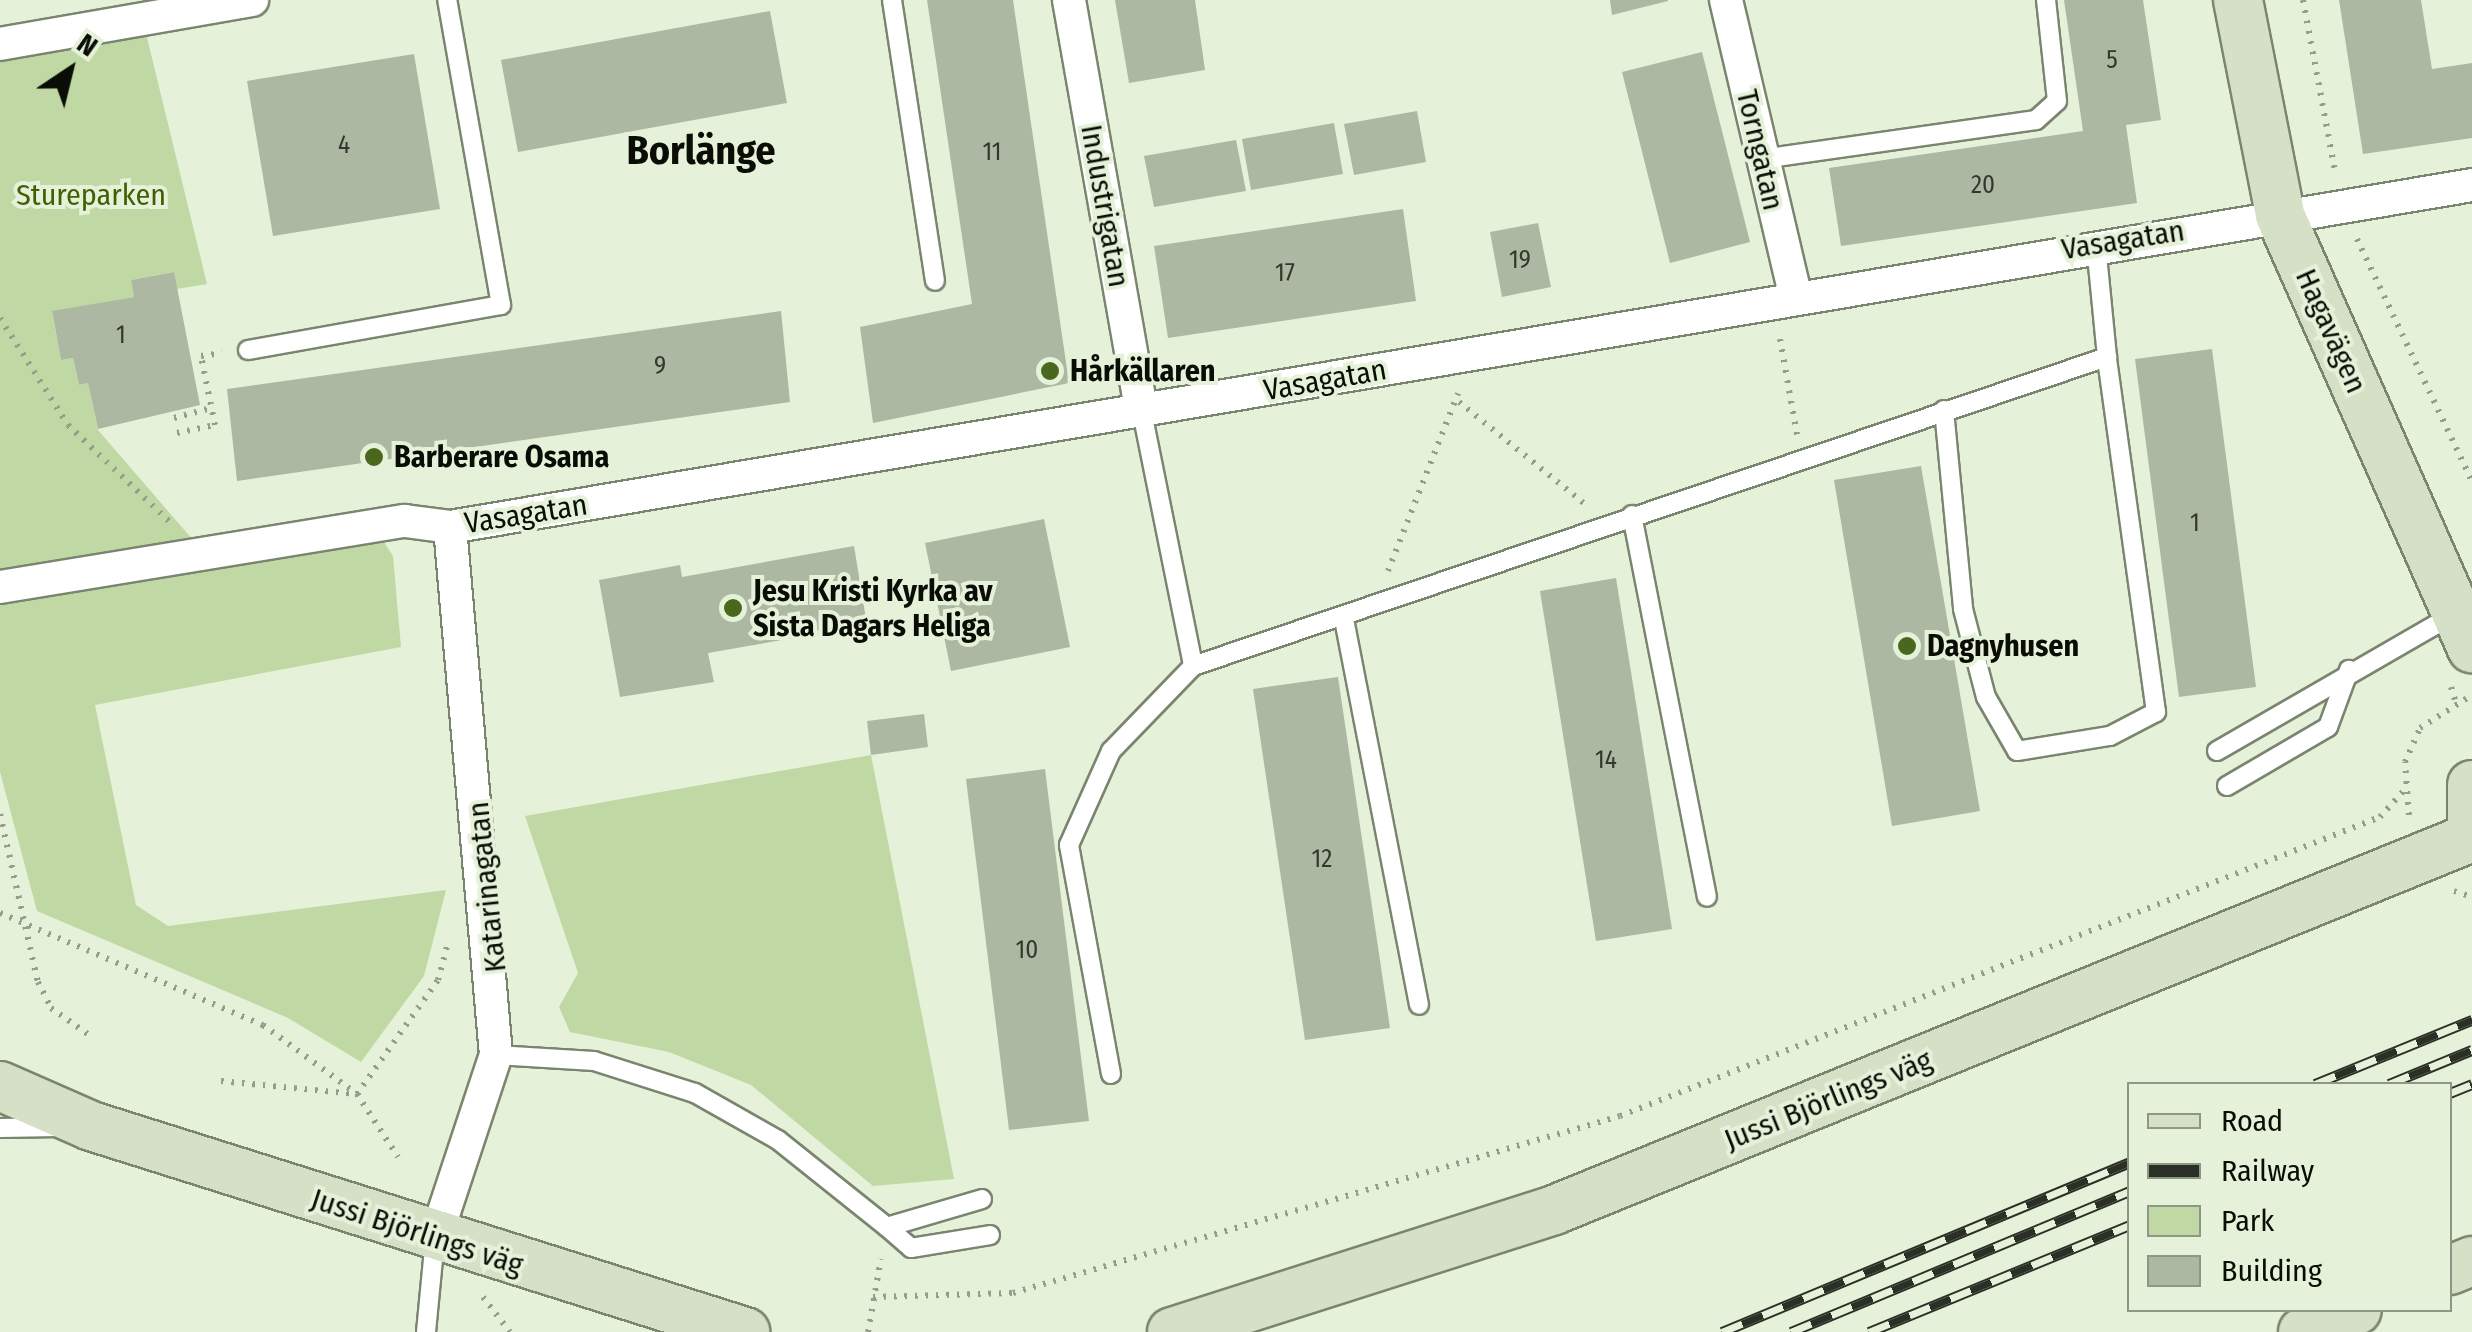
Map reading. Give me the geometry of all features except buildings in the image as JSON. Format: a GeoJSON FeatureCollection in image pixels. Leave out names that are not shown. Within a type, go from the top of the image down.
{"type":"FeatureCollection","features":[{"type":"Feature","properties":{"kind":"street"},"geometry":{"type":"LineString","coordinates":[[0,44],[252,0]]}},
{"type":"Feature","properties":{"kind":"street","name":"Industrigatan"},"geometry":{"type":"LineString","coordinates":[[1069,0],[1142,412]]}},
{"type":"Feature","properties":{"kind":"street","name":"Torngatan"},"geometry":{"type":"LineString","coordinates":[[1726,0],[1762,159],[1785,301]]}},
{"type":"Feature","properties":{"kind":"street","name":"Hagavägen"},"geometry":{"type":"LineString","coordinates":[[2238,0],[2280,214],[2464,630]]}},
{"type":"Feature","properties":{"kind":"street","name":"Vasagatan"},"geometry":{"type":"LineString","coordinates":[[0,587],[406,520],[450,527],[1142,412],[2096,244],[2472,185]]}},
{"type":"Feature","properties":{"kind":"street","name":"Katarinagatan"},"geometry":{"type":"LineString","coordinates":[[436,1239],[496,1055],[450,527]]}},
{"type":"Feature","properties":{"kind":"street"},"geometry":{"type":"LineString","coordinates":[[2472,786],[2472,826]]}},
{"type":"Feature","properties":{"kind":"street","name":"Jussi Björlings väg"},"geometry":{"type":"LineString","coordinates":[[1172,1332],[1554,1210],[2472,837]]}},
{"type":"Feature","properties":{"kind":"street","name":"Jussi Björlings väg"},"geometry":{"type":"LineString","coordinates":[[0,1086],[91,1126],[436,1239],[744,1332]]}},
{"type":"Feature","properties":{"kind":"street","name":"Jussi Björlings väg"},"geometry":{"type":"LineString","coordinates":[[0,1110],[91,1126]]}},
{"type":"Feature","properties":{"kind":"street"},"geometry":{"type":"LineString","coordinates":[[2303,1332],[2352,1312]]}},
{"type":"Feature","properties":{"kind":"lane"},"geometry":{"type":"LineString","coordinates":[[248,350],[502,305],[446,0]]}},
{"type":"Feature","properties":{"kind":"lane"},"geometry":{"type":"LineString","coordinates":[[892,0],[935,281]]}},
{"type":"Feature","properties":{"kind":"lane"},"geometry":{"type":"LineString","coordinates":[[1762,159],[2036,120],[2057,101],[2046,0]]}},
{"type":"Feature","properties":{"kind":"lane"},"geometry":{"type":"LineString","coordinates":[[1944,410],[1963,609],[1986,697],[2017,750],[2110,736],[2156,712],[2107,357],[2096,244]]}},
{"type":"Feature","properties":{"kind":"lane"},"geometry":{"type":"LineString","coordinates":[[1111,1074],[1069,844],[1111,751],[1193,666],[1372,609],[1632,514],[2107,357]]}},
{"type":"Feature","properties":{"kind":"lane"},"geometry":{"type":"LineString","coordinates":[[1142,412],[1193,666]]}},
{"type":"Feature","properties":{"kind":"lane"},"geometry":{"type":"LineString","coordinates":[[1632,514],[1707,896]]}},
{"type":"Feature","properties":{"kind":"lane"},"geometry":{"type":"LineString","coordinates":[[1344,618],[1420,1005]]}},
{"type":"Feature","properties":{"kind":"lane"},"geometry":{"type":"LineString","coordinates":[[2216,750],[2350,670],[2464,630]]}},
{"type":"Feature","properties":{"kind":"lane"},"geometry":{"type":"LineString","coordinates":[[2227,786],[2328,727],[2350,670]]}},
{"type":"Feature","properties":{"kind":"lane"},"geometry":{"type":"LineString","coordinates":[[496,1055],[594,1061],[695,1093],[778,1140],[911,1248],[990,1234]]}},
{"type":"Feature","properties":{"kind":"lane"},"geometry":{"type":"LineString","coordinates":[[0,1128],[91,1126]]}},
{"type":"Feature","properties":{"kind":"lane"},"geometry":{"type":"LineString","coordinates":[[887,1227],[982,1199]]}},
{"type":"Feature","properties":{"kind":"lane"},"geometry":{"type":"LineString","coordinates":[[426,1332],[436,1239]]}},
{"type":"Feature","properties":{"kind":"path"},"geometry":{"type":"LineString","coordinates":[[2303,0],[2341,205],[2472,481]]}},
{"type":"Feature","properties":{"kind":"path"},"geometry":{"type":"LineString","coordinates":[[1785,301],[1802,458]]}},
{"type":"Feature","properties":{"kind":"path"},"geometry":{"type":"LineString","coordinates":[[0,318],[68,425],[206,556]]}},
{"type":"Feature","properties":{"kind":"path"},"geometry":{"type":"LineString","coordinates":[[177,433],[215,426],[201,356],[248,350]]}},
{"type":"Feature","properties":{"kind":"path"},"geometry":{"type":"LineString","coordinates":[[1372,609],[1459,402],[1608,523]]}},
{"type":"Feature","properties":{"kind":"path"},"geometry":{"type":"LineString","coordinates":[[174,418],[212,408]]}},
{"type":"Feature","properties":{"kind":"path"},"geometry":{"type":"LineString","coordinates":[[868,1332],[873,1297],[1013,1293],[1620,1116],[2380,817],[2405,789]]}},
{"type":"Feature","properties":{"kind":"path"},"geometry":{"type":"LineString","coordinates":[[0,814],[51,1008],[88,1034]]}},
{"type":"Feature","properties":{"kind":"path"},"geometry":{"type":"LineString","coordinates":[[0,913],[263,1026],[357,1094],[398,1157]]}},
{"type":"Feature","properties":{"kind":"path"},"geometry":{"type":"LineString","coordinates":[[357,1094],[438,980],[450,933]]}},
{"type":"Feature","properties":{"kind":"path"},"geometry":{"type":"LineString","coordinates":[[221,1082],[357,1094]]}},
{"type":"Feature","properties":{"kind":"path"},"geometry":{"type":"LineString","coordinates":[[472,1283],[510,1332]]}},
{"type":"Feature","properties":{"kind":"green space","name":"Stureparken"},"geometry":{"type":"Polygon","coordinates":[[[143,21],[207,284],[177,289],[173,272],[131,280],[134,297],[52,312],[61,360],[73,358],[79,385],[88,383],[98,430],[206,555],[0,587],[0,44],[143,21]]]}},
{"type":"Feature","properties":{"kind":"green space"},"geometry":{"type":"Polygon","coordinates":[[[380,536],[393,556],[401,647],[95,705],[136,905],[168,926],[446,890],[424,976],[361,1062],[288,1018],[37,911],[0,772],[0,595],[380,536]]]}},
{"type":"Feature","properties":{"kind":"green space"},"geometry":{"type":"Polygon","coordinates":[[[871,755],[954,1179],[873,1186],[751,1085],[669,1052],[570,1032],[559,1007],[578,973],[525,816],[871,755]]]}},
{"type":"Feature","properties":{"kind":"railway"},"geometry":{"type":"LineString","coordinates":[[2320,1082],[2472,1020]]}},
{"type":"Feature","properties":{"kind":"railway"},"geometry":{"type":"LineString","coordinates":[[2394,1082],[2472,1050]]}},
{"type":"Feature","properties":{"kind":"railway"},"geometry":{"type":"LineString","coordinates":[[2452,1092],[2472,1084]]}},
{"type":"Feature","properties":{"kind":"railway"},"geometry":{"type":"LineString","coordinates":[[1722,1332],[2127,1163]]}},
{"type":"Feature","properties":{"kind":"railway"},"geometry":{"type":"LineString","coordinates":[[1791,1332],[2127,1192]]}},
{"type":"Feature","properties":{"kind":"railway"},"geometry":{"type":"LineString","coordinates":[[1869,1332],[2127,1226]]}},
{"type":"Feature","properties":{"kind":"place","name":"Hårkällaren"},"geometry":{"type":"Point","coordinates":[1050,371]}},
{"type":"Feature","properties":{"kind":"place","name":"Barberare Osama"},"geometry":{"type":"Point","coordinates":[374,457]}},
{"type":"Feature","properties":{"kind":"place","name":"Jesu Kristi Kyrka av Sista Dagars Heliga"},"geometry":{"type":"Point","coordinates":[733,608]}},
{"type":"Feature","properties":{"kind":"place","name":"Dagnyhusen"},"geometry":{"type":"Point","coordinates":[1907,646]}},
{"type":"Feature","properties":{"kind":"district","name":"Borlänge"},"geometry":{"type":"Point","coordinates":[701,151]}}]}
